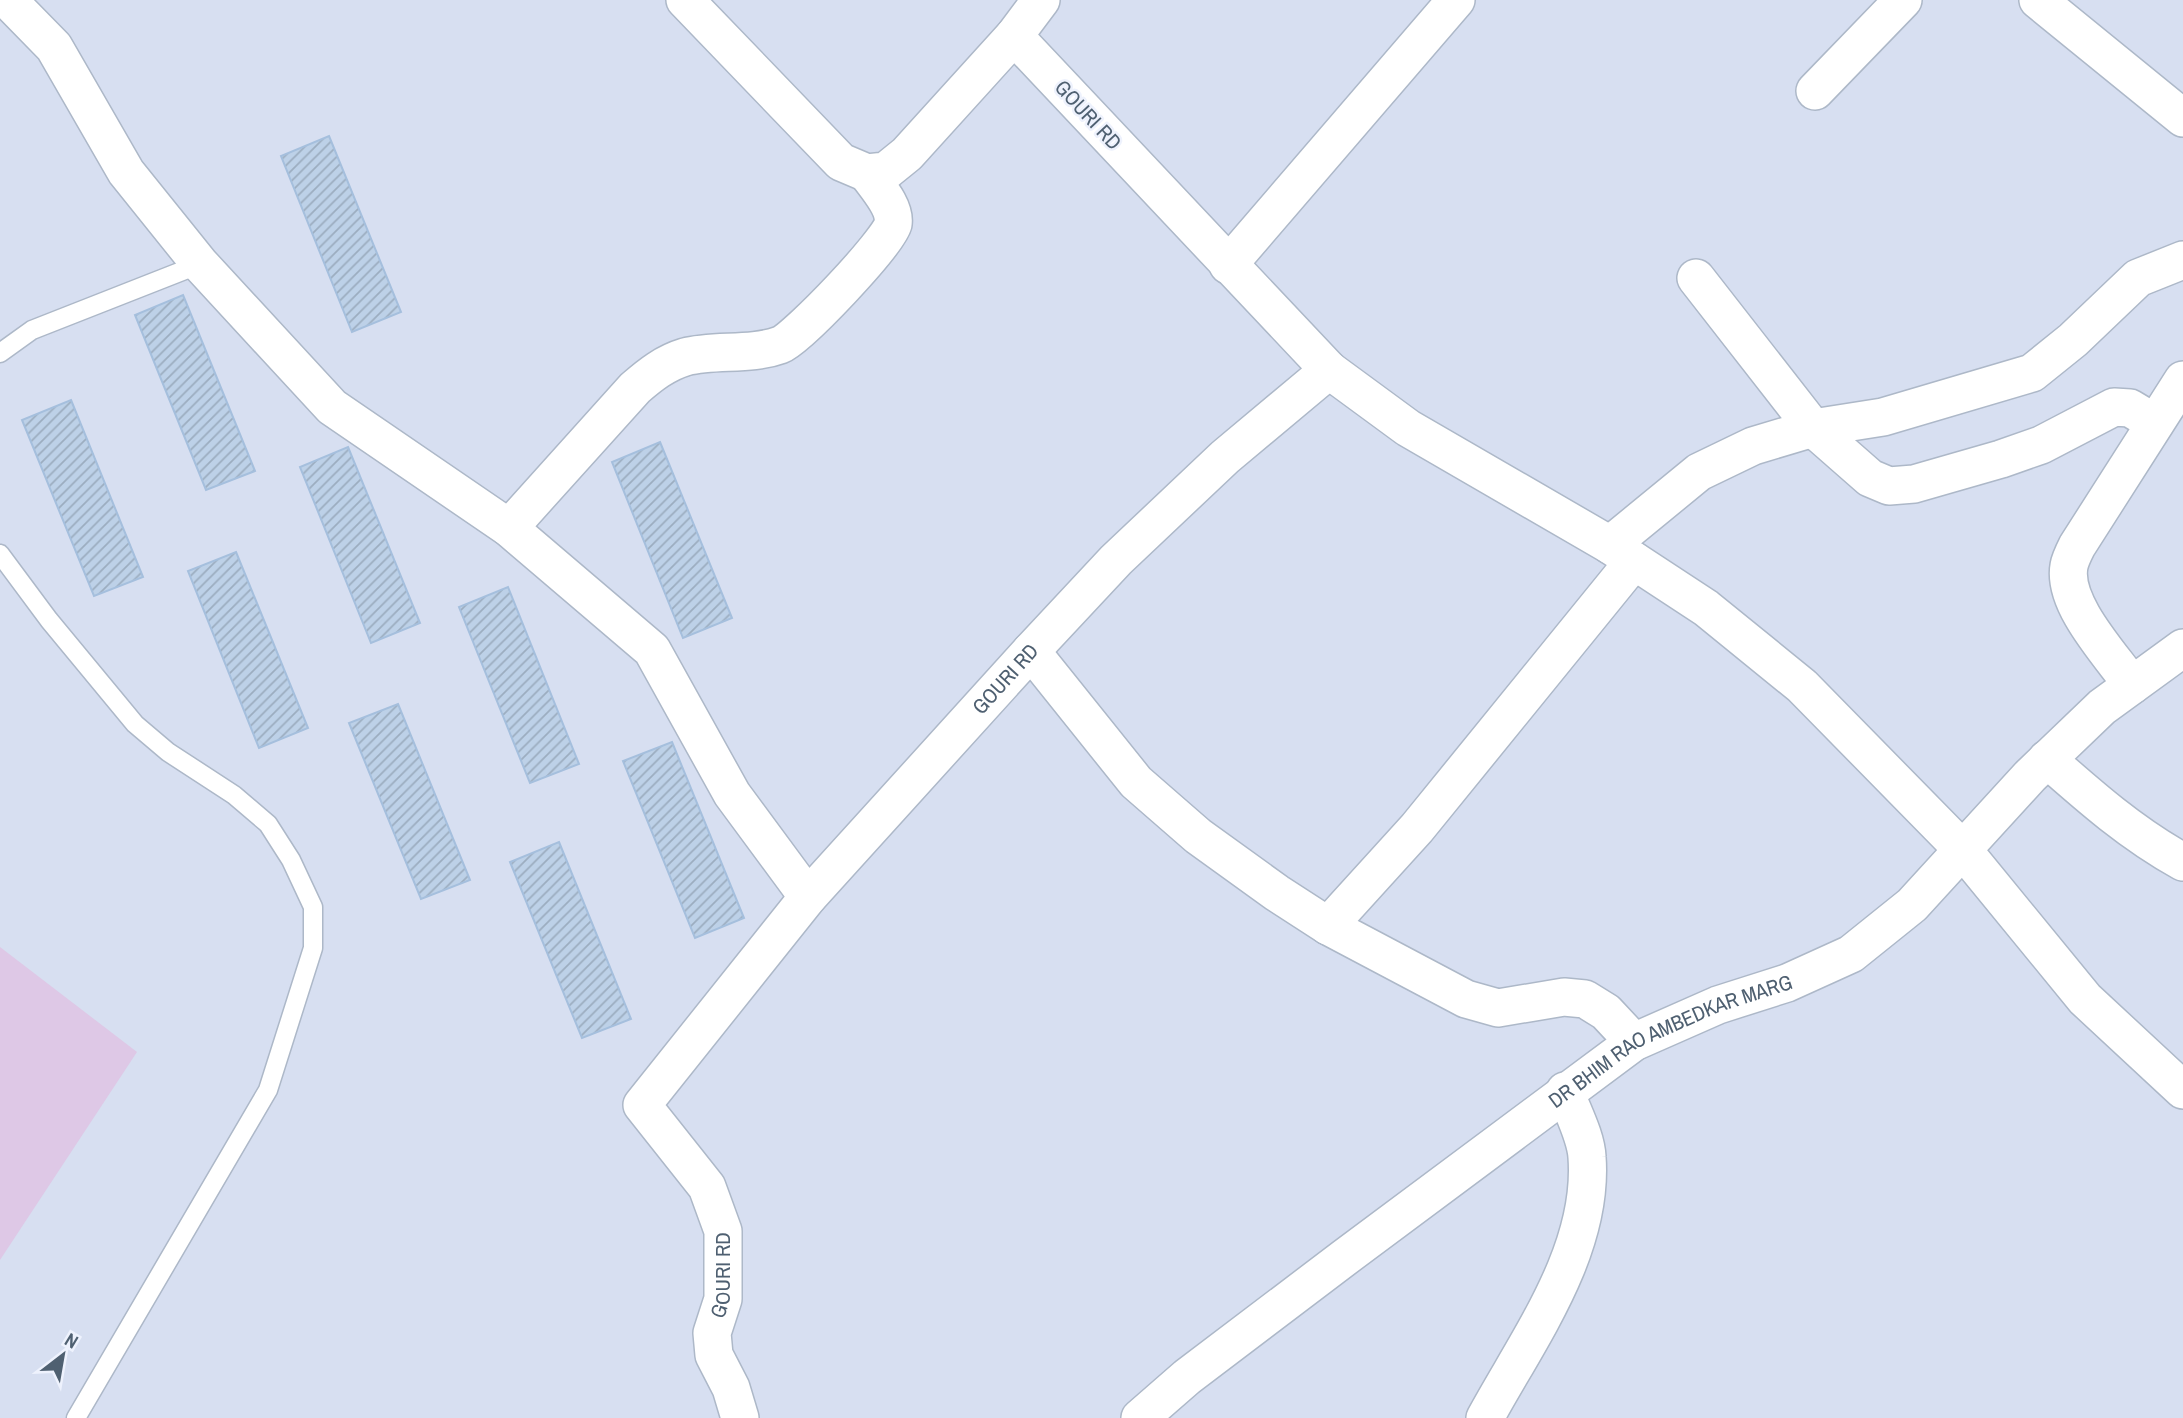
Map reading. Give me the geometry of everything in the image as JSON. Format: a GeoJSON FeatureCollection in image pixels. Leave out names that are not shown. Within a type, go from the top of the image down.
{"type":"FeatureCollection","features":[{"type":"Feature","properties":{"kind":"street"},"geometry":{"type":"LineString","coordinates":[[8,0],[54,47],[126,172],[200,264],[332,407],[509,528],[652,650],[732,794],[808,897]]}},
{"type":"Feature","properties":{"kind":"street"},"geometry":{"type":"LineString","coordinates":[[685,0],[841,162],[867,173],[886,171],[907,155],[1014,36],[1041,0]]}},
{"type":"Feature","properties":{"kind":"street"},"geometry":{"type":"LineString","coordinates":[[1228,265],[1456,0]]}},
{"type":"Feature","properties":{"kind":"street"},"geometry":{"type":"LineString","coordinates":[[1815,92],[1903,0]]}},
{"type":"Feature","properties":{"kind":"street"},"geometry":{"type":"LineString","coordinates":[[2038,0],[2183,118]]}},
{"type":"Feature","properties":{"kind":"street","name":"GOURI RD"},"geometry":{"type":"LineString","coordinates":[[740,1418],[731,1388],[714,1355],[712,1333],[723,1299],[723,1231],[707,1187],[642,1105],[808,897],[1116,560],[1205,476],[1329,370],[1014,36]]}},
{"type":"Feature","properties":{"kind":"street"},"geometry":{"type":"LineString","coordinates":[[509,528],[635,388],[656,370],[685,357],[783,344],[800,332],[887,237],[893,223],[891,209],[867,173]]}},
{"type":"Feature","properties":{"kind":"street"},"geometry":{"type":"LineString","coordinates":[[1328,926],[1417,828],[1622,553],[1699,472],[1753,446],[1813,428],[1883,417],[2032,373],[2074,340],[2138,278],[2183,260]]}},
{"type":"Feature","properties":{"kind":"street"},"geometry":{"type":"LineString","coordinates":[[1696,278],[1813,428],[1870,478],[1889,486],[1914,484],[2001,459],[2041,444],[2114,407],[2130,408],[2155,423]]}},
{"type":"Feature","properties":{"kind":"street"},"geometry":{"type":"LineString","coordinates":[[1329,370],[1408,428],[1622,553],[1706,608],[1802,686],[1963,850],[2085,999],[2183,1090]]}},
{"type":"Feature","properties":{"kind":"street"},"geometry":{"type":"LineString","coordinates":[[2132,685],[2076,606],[2068,586],[2068,565],[2183,380]]}},
{"type":"Feature","properties":{"kind":"street","name":"DR BHIM RAO AMBEDKAR MARG"},"geometry":{"type":"LineString","coordinates":[[1140,1418],[1187,1377],[1565,1091],[1634,1042],[1718,1005],[1787,983],[1851,954],[1912,905],[2047,759],[2102,707],[2183,648]]}},
{"type":"Feature","properties":{"kind":"street"},"geometry":{"type":"LineString","coordinates":[[1031,651],[1136,782],[1198,836],[1328,926],[1466,999],[1487,1005],[1498,1008],[1564,997],[1585,999],[1606,1012],[1634,1042]]}},
{"type":"Feature","properties":{"kind":"street"},"geometry":{"type":"LineString","coordinates":[[2047,759],[2120,821],[2183,862]]}},
{"type":"Feature","properties":{"kind":"street"},"geometry":{"type":"LineString","coordinates":[[1485,1418],[1566,1269],[1583,1226],[1587,1154],[1565,1091]]}},
{"type":"Feature","properties":{"kind":"lane"},"geometry":{"type":"LineString","coordinates":[[0,353],[32,330],[200,264]]}},
{"type":"Feature","properties":{"kind":"lane"},"geometry":{"type":"LineString","coordinates":[[0,554],[48,620],[135,724],[168,752],[234,795],[268,824],[291,860],[313,907],[313,948],[268,1090],[76,1418]]}},
{"type":"Feature","properties":{"kind":"shaded area"},"geometry":{"type":"Polygon","coordinates":[[[0,0],[2183,0],[2183,1418],[0,1418],[0,0]]]}},
{"type":"Feature","properties":{"kind":"shaded area"},"geometry":{"type":"Polygon","coordinates":[[[0,947],[137,1052],[0,1260],[0,947]]]}},
{"type":"Feature","properties":{"kind":"building"},"geometry":{"type":"Polygon","coordinates":[[[329,136],[401,312],[352,332],[281,156],[329,136]]]}},
{"type":"Feature","properties":{"kind":"building"},"geometry":{"type":"Polygon","coordinates":[[[183,295],[255,471],[206,490],[135,315],[183,295]]]}},
{"type":"Feature","properties":{"kind":"building"},"geometry":{"type":"Polygon","coordinates":[[[71,400],[143,577],[94,596],[22,420],[71,400]]]}},
{"type":"Feature","properties":{"kind":"building"},"geometry":{"type":"Polygon","coordinates":[[[660,442],[732,618],[683,638],[612,462],[660,442]]]}},
{"type":"Feature","properties":{"kind":"building"},"geometry":{"type":"Polygon","coordinates":[[[348,447],[420,623],[371,643],[300,467],[348,447]]]}},
{"type":"Feature","properties":{"kind":"building"},"geometry":{"type":"Polygon","coordinates":[[[236,552],[308,728],[259,748],[188,571],[236,552]]]}},
{"type":"Feature","properties":{"kind":"building"},"geometry":{"type":"Polygon","coordinates":[[[508,587],[579,764],[530,783],[459,607],[508,587]]]}},
{"type":"Feature","properties":{"kind":"building"},"geometry":{"type":"Polygon","coordinates":[[[398,704],[470,880],[421,899],[349,723],[398,704]]]}},
{"type":"Feature","properties":{"kind":"building"},"geometry":{"type":"Polygon","coordinates":[[[672,742],[744,918],[695,938],[623,761],[672,742]]]}},
{"type":"Feature","properties":{"kind":"building"},"geometry":{"type":"Polygon","coordinates":[[[559,842],[631,1019],[582,1038],[510,862],[559,842]]]}}]}
